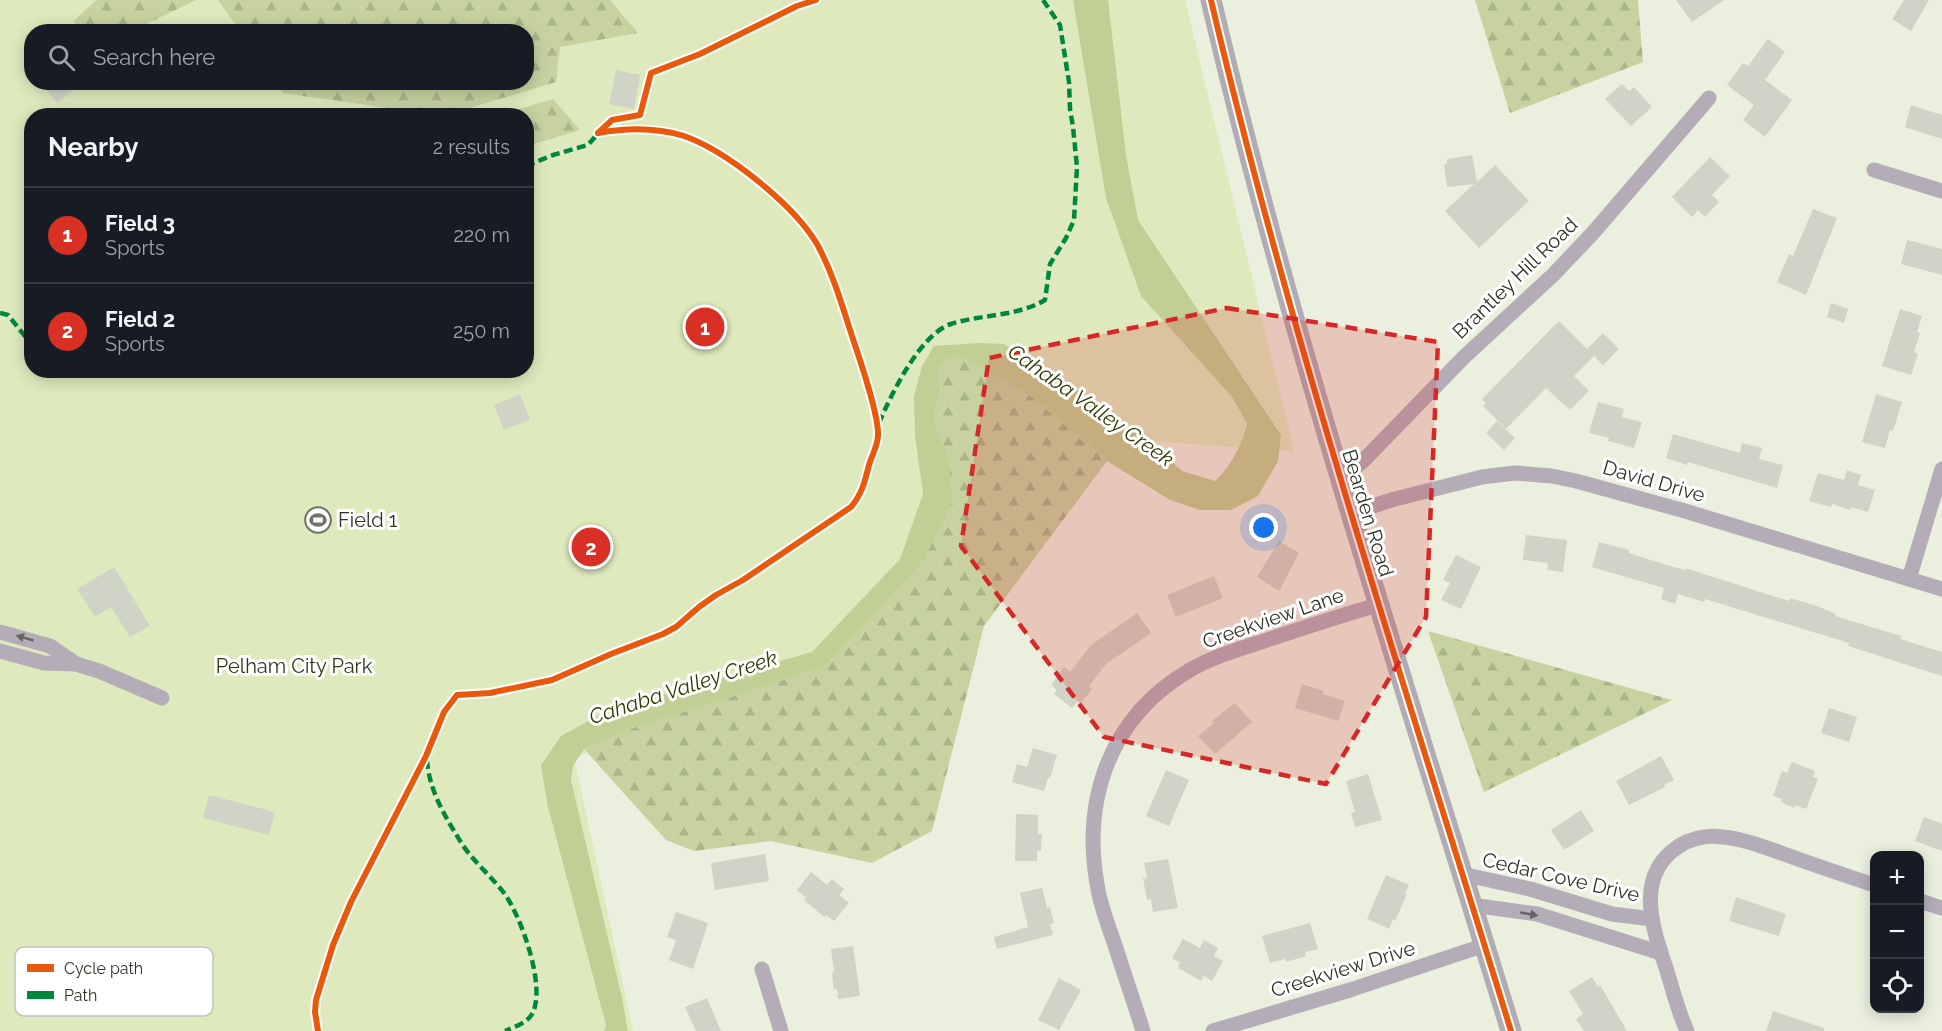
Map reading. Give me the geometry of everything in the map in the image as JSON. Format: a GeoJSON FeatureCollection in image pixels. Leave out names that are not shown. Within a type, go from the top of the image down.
{"type":"FeatureCollection","features":[{"type":"Feature","properties":{"kind":"street","name":"Bearden Road"},"geometry":{"type":"LineString","coordinates":[[1211,0],[1236,109],[1307,366],[1378,605],[1511,1031]]}},
{"type":"Feature","properties":{"kind":"street","name":"Brantley Hill Road"},"geometry":{"type":"LineString","coordinates":[[1340,478],[1362,462],[1463,358],[1553,275],[1592,234],[1709,98]]}},
{"type":"Feature","properties":{"kind":"street"},"geometry":{"type":"LineString","coordinates":[[1874,170],[1942,191]]}},
{"type":"Feature","properties":{"kind":"street"},"geometry":{"type":"LineString","coordinates":[[1910,579],[1942,469]]}},
{"type":"Feature","properties":{"kind":"street","name":"David Drive"},"geometry":{"type":"LineString","coordinates":[[1351,513],[1395,499],[1482,477],[1515,473],[1552,476],[1685,511],[1942,589]]}},
{"type":"Feature","properties":{"kind":"street","name":"Creekview Lane"},"geometry":{"type":"LineString","coordinates":[[1143,1031],[1102,907],[1094,858],[1094,807],[1098,787],[1115,745],[1137,713],[1157,693],[1190,670],[1230,652],[1378,605]]}},
{"type":"Feature","properties":{"kind":"street"},"geometry":{"type":"LineString","coordinates":[[0,632],[50,645],[76,664]]}},
{"type":"Feature","properties":{"kind":"street"},"geometry":{"type":"LineString","coordinates":[[0,651],[44,663],[76,664],[99,671],[162,698]]}},
{"type":"Feature","properties":{"kind":"street"},"geometry":{"type":"LineString","coordinates":[[1652,919],[1650,901],[1652,886],[1659,867],[1674,850],[1686,842],[1707,837],[1722,836],[1739,839],[1870,883]]}},
{"type":"Feature","properties":{"kind":"street","name":"Cedar Cove Drive"},"geometry":{"type":"LineString","coordinates":[[1462,874],[1530,890],[1612,914],[1652,919],[1679,1013],[1687,1031]]}},
{"type":"Feature","properties":{"kind":"street"},"geometry":{"type":"LineString","coordinates":[[1924,902],[1942,908]]}},
{"type":"Feature","properties":{"kind":"street"},"geometry":{"type":"LineString","coordinates":[[1471,905],[1537,914],[1661,953]]}},
{"type":"Feature","properties":{"kind":"street","name":"Creekview Drive"},"geometry":{"type":"LineString","coordinates":[[1213,1031],[1485,945]]}},
{"type":"Feature","properties":{"kind":"street"},"geometry":{"type":"LineString","coordinates":[[762,969],[781,1031]]}},
{"type":"Feature","properties":{"kind":"highlighted area"},"geometry":{"type":"Polygon","coordinates":[[[1227,308],[1438,342],[1426,617],[1326,784],[1104,737],[961,546],[989,358],[1227,308]]]}},
{"type":"Feature","properties":{"kind":"green space","name":"Pelham City Park"},"geometry":{"type":"Polygon","coordinates":[[[0,0],[1185,0],[1294,451],[1047,434],[848,675],[574,757],[633,1031],[0,1031],[0,0]]]}},
{"type":"Feature","properties":{"kind":"green space"},"geometry":{"type":"Polygon","coordinates":[[[96,0],[196,0],[146,24],[76,24],[73,22],[96,0]]]}},
{"type":"Feature","properties":{"kind":"green space"},"geometry":{"type":"Polygon","coordinates":[[[218,0],[610,0],[638,33],[560,47],[556,82],[534,89],[534,24],[235,24],[218,0]]]}},
{"type":"Feature","properties":{"kind":"green space"},"geometry":{"type":"Polygon","coordinates":[[[1475,0],[1638,0],[1643,62],[1510,113],[1475,0]]]}},
{"type":"Feature","properties":{"kind":"green space"},"geometry":{"type":"Polygon","coordinates":[[[281,90],[529,90],[470,108],[387,108],[283,93],[281,90]]]}},
{"type":"Feature","properties":{"kind":"green space"},"geometry":{"type":"Polygon","coordinates":[[[553,99],[580,130],[534,144],[534,108],[523,108],[553,99]]]}},
{"type":"Feature","properties":{"kind":"green space"},"geometry":{"type":"Polygon","coordinates":[[[961,357],[1032,397],[1107,461],[984,626],[932,831],[872,863],[771,841],[694,851],[666,840],[584,749],[633,728],[824,667],[923,562],[949,458],[934,424],[941,387],[938,371],[946,358],[961,357]]]}},
{"type":"Feature","properties":{"kind":"green space"},"geometry":{"type":"Polygon","coordinates":[[[1428,631],[1672,700],[1484,792],[1428,631]]]}},
{"type":"Feature","properties":{"kind":"water","name":"Cahaba Valley Creek"},"geometry":{"type":"Polygon","coordinates":[[[1073,0],[1108,0],[1126,155],[1138,220],[1281,435],[1278,461],[1258,496],[1231,510],[1200,510],[1170,500],[1107,461],[1032,397],[961,357],[946,358],[938,371],[941,387],[934,424],[949,458],[952,503],[923,562],[824,667],[633,728],[584,749],[573,766],[571,780],[628,1031],[604,1031],[606,1025],[548,807],[541,765],[561,736],[611,709],[812,652],[900,559],[923,494],[915,435],[914,397],[922,366],[934,346],[1004,344],[1061,377],[1161,452],[1182,471],[1215,481],[1231,462],[1239,447],[1247,424],[1233,398],[1141,296],[1106,198],[1073,0]]]}},
{"type":"Feature","properties":{"kind":"building"},"geometry":{"type":"Polygon","coordinates":[[[1676,0],[1724,0],[1692,22],[1676,0]]]}},
{"type":"Feature","properties":{"kind":"building"},"geometry":{"type":"Polygon","coordinates":[[[1904,0],[1929,0],[1911,31],[1892,19],[1904,0]]]}},
{"type":"Feature","properties":{"kind":"building"},"geometry":{"type":"Polygon","coordinates":[[[1768,39],[1785,52],[1765,80],[1792,100],[1765,137],[1743,120],[1754,105],[1727,85],[1743,63],[1748,66],[1768,39]]]}},
{"type":"Feature","properties":{"kind":"building"},"geometry":{"type":"Polygon","coordinates":[[[616,70],[640,75],[634,109],[609,104],[616,70]]]}},
{"type":"Feature","properties":{"kind":"building"},"geometry":{"type":"Polygon","coordinates":[[[1622,84],[1629,91],[1634,87],[1652,107],[1631,126],[1605,99],[1622,84]]]}},
{"type":"Feature","properties":{"kind":"building"},"geometry":{"type":"Polygon","coordinates":[[[46,90],[74,90],[57,103],[46,90]]]}},
{"type":"Feature","properties":{"kind":"building"},"geometry":{"type":"Polygon","coordinates":[[[1911,105],[1942,115],[1942,139],[1905,127],[1911,105]]]}},
{"type":"Feature","properties":{"kind":"building"},"geometry":{"type":"Polygon","coordinates":[[[1472,155],[1477,182],[1495,165],[1529,201],[1479,248],[1445,211],[1474,184],[1447,187],[1444,165],[1447,164],[1447,159],[1472,155]]]}},
{"type":"Feature","properties":{"kind":"building"},"geometry":{"type":"Polygon","coordinates":[[[1710,157],[1730,176],[1712,195],[1719,202],[1705,217],[1698,210],[1692,217],[1672,197],[1710,157]]]}},
{"type":"Feature","properties":{"kind":"building"},"geometry":{"type":"Polygon","coordinates":[[[1813,209],[1837,218],[1806,295],[1777,282],[1789,254],[1793,256],[1813,209]]]}},
{"type":"Feature","properties":{"kind":"building"},"geometry":{"type":"Polygon","coordinates":[[[1907,240],[1942,249],[1942,275],[1901,264],[1907,240]]]}},
{"type":"Feature","properties":{"kind":"building"},"geometry":{"type":"Polygon","coordinates":[[[1831,303],[1848,309],[1844,323],[1827,317],[1831,303]]]}},
{"type":"Feature","properties":{"kind":"building"},"geometry":{"type":"Polygon","coordinates":[[[1900,309],[1922,316],[1914,352],[1918,354],[1911,375],[1882,366],[1900,309]]]}},
{"type":"Feature","properties":{"kind":"building"},"geometry":{"type":"Polygon","coordinates":[[[1559,321],[1587,349],[1603,333],[1619,349],[1603,365],[1594,356],[1574,376],[1589,391],[1572,408],[1569,409],[1546,388],[1506,429],[1483,406],[1486,403],[1482,399],[1559,321]]]}},
{"type":"Feature","properties":{"kind":"building"},"geometry":{"type":"Polygon","coordinates":[[[520,394],[530,420],[504,430],[494,405],[520,394]]]}},
{"type":"Feature","properties":{"kind":"building"},"geometry":{"type":"Polygon","coordinates":[[[1876,394],[1902,402],[1885,448],[1862,442],[1876,394]]]}},
{"type":"Feature","properties":{"kind":"building"},"geometry":{"type":"Polygon","coordinates":[[[1598,402],[1624,409],[1622,417],[1642,422],[1634,448],[1589,433],[1598,402]]]}},
{"type":"Feature","properties":{"kind":"building"},"geometry":{"type":"Polygon","coordinates":[[[1497,421],[1515,438],[1504,450],[1486,433],[1497,421]]]}},
{"type":"Feature","properties":{"kind":"building"},"geometry":{"type":"Polygon","coordinates":[[[1673,434],[1740,453],[1742,443],[1762,448],[1759,459],[1783,465],[1777,488],[1688,462],[1687,465],[1666,458],[1673,434]]]}},
{"type":"Feature","properties":{"kind":"building"},"geometry":{"type":"Polygon","coordinates":[[[1847,470],[1861,475],[1858,485],[1875,490],[1868,512],[1832,504],[1831,507],[1809,501],[1818,473],[1844,480],[1847,470]]]}},
{"type":"Feature","properties":{"kind":"building"},"geometry":{"type":"Polygon","coordinates":[[[1526,535],[1567,540],[1563,572],[1547,570],[1548,563],[1523,560],[1526,535]]]}},
{"type":"Feature","properties":{"kind":"building"},"geometry":{"type":"Polygon","coordinates":[[[1279,541],[1299,553],[1279,591],[1257,577],[1279,541]]]}},
{"type":"Feature","properties":{"kind":"building"},"geometry":{"type":"Polygon","coordinates":[[[1599,542],[1629,550],[1629,553],[1663,564],[1685,570],[1685,568],[1789,601],[1790,598],[1817,606],[1836,614],[1835,616],[1901,636],[1900,639],[1942,652],[1942,676],[1848,646],[1849,643],[1705,599],[1704,602],[1678,594],[1675,604],[1661,599],[1664,588],[1592,567],[1599,542]]]}},
{"type":"Feature","properties":{"kind":"building"},"geometry":{"type":"Polygon","coordinates":[[[1456,555],[1481,567],[1461,609],[1441,600],[1450,583],[1443,580],[1456,555]]]}},
{"type":"Feature","properties":{"kind":"building"},"geometry":{"type":"Polygon","coordinates":[[[114,567],[150,626],[130,637],[111,607],[95,617],[77,589],[114,567]]]}},
{"type":"Feature","properties":{"kind":"building"},"geometry":{"type":"Polygon","coordinates":[[[1214,576],[1223,598],[1176,617],[1167,595],[1214,576]]]}},
{"type":"Feature","properties":{"kind":"building"},"geometry":{"type":"Polygon","coordinates":[[[1137,613],[1151,633],[1106,664],[1089,686],[1092,689],[1081,703],[1078,701],[1072,708],[1054,694],[1057,690],[1051,685],[1064,667],[1070,672],[1091,645],[1137,613]]]}},
{"type":"Feature","properties":{"kind":"building"},"geometry":{"type":"Polygon","coordinates":[[[1302,684],[1345,701],[1338,721],[1295,708],[1302,684]]]}},
{"type":"Feature","properties":{"kind":"building"},"geometry":{"type":"Polygon","coordinates":[[[1235,703],[1252,722],[1215,754],[1198,736],[1214,723],[1212,721],[1235,703]]]}},
{"type":"Feature","properties":{"kind":"building"},"geometry":{"type":"Polygon","coordinates":[[[1829,708],[1857,717],[1849,742],[1821,733],[1829,708]]]}},
{"type":"Feature","properties":{"kind":"building"},"geometry":{"type":"Polygon","coordinates":[[[1033,748],[1057,755],[1044,791],[1012,782],[1017,764],[1027,767],[1033,748]]]}},
{"type":"Feature","properties":{"kind":"building"},"geometry":{"type":"Polygon","coordinates":[[[1661,756],[1674,780],[1629,805],[1616,781],[1661,756]]]}},
{"type":"Feature","properties":{"kind":"building"},"geometry":{"type":"Polygon","coordinates":[[[1792,762],[1815,771],[1813,777],[1818,779],[1806,809],[1795,805],[1794,808],[1781,802],[1782,799],[1773,796],[1782,771],[1787,773],[1792,762]]]}},
{"type":"Feature","properties":{"kind":"building"},"geometry":{"type":"Polygon","coordinates":[[[1166,770],[1189,780],[1169,826],[1146,816],[1166,770]]]}},
{"type":"Feature","properties":{"kind":"building"},"geometry":{"type":"Polygon","coordinates":[[[1368,774],[1382,820],[1355,827],[1351,813],[1355,812],[1346,781],[1368,774]]]}},
{"type":"Feature","properties":{"kind":"building"},"geometry":{"type":"Polygon","coordinates":[[[209,795],[275,812],[269,835],[203,818],[209,795]]]}},
{"type":"Feature","properties":{"kind":"building"},"geometry":{"type":"Polygon","coordinates":[[[1581,810],[1594,831],[1564,850],[1551,830],[1581,810]]]}},
{"type":"Feature","properties":{"kind":"building"},"geometry":{"type":"Polygon","coordinates":[[[1016,814],[1038,815],[1038,834],[1042,834],[1041,851],[1037,851],[1037,861],[1015,861],[1016,814]]]}},
{"type":"Feature","properties":{"kind":"building"},"geometry":{"type":"Polygon","coordinates":[[[1924,817],[1942,824],[1942,851],[1915,841],[1924,817]]]}},
{"type":"Feature","properties":{"kind":"building"},"geometry":{"type":"Polygon","coordinates":[[[765,854],[769,881],[715,890],[711,863],[765,854]]]}},
{"type":"Feature","properties":{"kind":"building"},"geometry":{"type":"Polygon","coordinates":[[[1168,859],[1178,908],[1153,912],[1151,899],[1147,900],[1143,878],[1147,878],[1144,863],[1168,859]]]}},
{"type":"Feature","properties":{"kind":"building"},"geometry":{"type":"Polygon","coordinates":[[[811,872],[827,885],[832,879],[844,889],[839,895],[849,903],[834,921],[826,915],[824,917],[804,900],[806,897],[797,890],[811,872]]]}},
{"type":"Feature","properties":{"kind":"building"},"geometry":{"type":"Polygon","coordinates":[[[1386,875],[1409,885],[1395,921],[1393,919],[1389,929],[1367,919],[1386,875]]]}},
{"type":"Feature","properties":{"kind":"building"},"geometry":{"type":"Polygon","coordinates":[[[1042,888],[1054,923],[1050,924],[1053,935],[997,949],[994,937],[1028,927],[1020,893],[1042,888]]]}},
{"type":"Feature","properties":{"kind":"building"},"geometry":{"type":"Polygon","coordinates":[[[1736,897],[1786,914],[1779,936],[1729,921],[1736,897]]]}},
{"type":"Feature","properties":{"kind":"building"},"geometry":{"type":"Polygon","coordinates":[[[676,912],[708,923],[693,969],[669,960],[676,940],[667,937],[676,912]]]}},
{"type":"Feature","properties":{"kind":"building"},"geometry":{"type":"Polygon","coordinates":[[[1310,923],[1318,949],[1305,952],[1306,956],[1286,962],[1285,959],[1270,963],[1262,936],[1310,923]]]}},
{"type":"Feature","properties":{"kind":"building"},"geometry":{"type":"Polygon","coordinates":[[[1183,939],[1200,948],[1204,940],[1218,948],[1214,956],[1223,961],[1212,981],[1204,976],[1201,981],[1178,968],[1180,963],[1172,958],[1183,939]]]}},
{"type":"Feature","properties":{"kind":"building"},"geometry":{"type":"Polygon","coordinates":[[[853,946],[860,996],[838,999],[837,989],[834,989],[831,949],[853,946]]]}},
{"type":"Feature","properties":{"kind":"building"},"geometry":{"type":"Polygon","coordinates":[[[1592,977],[1598,987],[1600,985],[1627,1031],[1584,1031],[1576,1019],[1583,1014],[1569,991],[1592,977]]]}},
{"type":"Feature","properties":{"kind":"building"},"geometry":{"type":"Polygon","coordinates":[[[1059,978],[1081,990],[1059,1030],[1038,1020],[1059,978]]]}},
{"type":"Feature","properties":{"kind":"building"},"geometry":{"type":"Polygon","coordinates":[[[707,998],[721,1031],[696,1031],[685,1007],[707,998]]]}},
{"type":"Feature","properties":{"kind":"building"},"geometry":{"type":"Polygon","coordinates":[[[1773,1011],[1824,1028],[1824,1031],[1766,1031],[1773,1011]]]}},
{"type":"Feature","properties":{"kind":"marked path"},"geometry":{"type":"LineString","coordinates":[[879,423],[908,367],[928,340],[939,330],[963,321],[1022,310],[1045,300],[1050,264],[1074,220],[1077,167],[1069,82],[1060,25],[1043,0]]}},
{"type":"Feature","properties":{"kind":"marked path"},"geometry":{"type":"LineString","coordinates":[[534,163],[588,145],[600,131]]}},
{"type":"Feature","properties":{"kind":"marked path"},"geometry":{"type":"LineString","coordinates":[[0,313],[8,315],[24,335]]}},
{"type":"Feature","properties":{"kind":"marked path"},"geometry":{"type":"LineString","coordinates":[[427,760],[431,783],[444,814],[467,851],[511,904],[530,952],[534,970],[536,1002],[527,1020],[505,1031]]}},
{"type":"Feature","properties":{"kind":"cycle path"},"geometry":{"type":"LineString","coordinates":[[598,133],[612,120],[640,115],[651,73],[700,54],[797,6],[816,0]]}},
{"type":"Feature","properties":{"kind":"cycle path"},"geometry":{"type":"LineString","coordinates":[[1211,0],[1243,130],[1314,389],[1511,1031]]}},
{"type":"Feature","properties":{"kind":"cycle path"},"geometry":{"type":"LineString","coordinates":[[318,1031],[316,1000],[333,945],[351,902],[426,756],[444,712],[457,695],[490,693],[552,680],[676,627],[716,595],[743,580],[851,507],[863,487],[876,446],[878,426],[873,402],[838,292],[817,244],[793,213],[739,166],[701,143],[684,136],[664,131],[642,130],[598,133]]}},
{"type":"Feature","properties":{"kind":"place","name":"Field 3"},"geometry":{"type":"Point","coordinates":[705,327]}},
{"type":"Feature","properties":{"kind":"place","name":"Field 1"},"geometry":{"type":"Point","coordinates":[318,520]}},
{"type":"Feature","properties":{"kind":"place","name":"Field 2"},"geometry":{"type":"Point","coordinates":[591,547]}}]}
